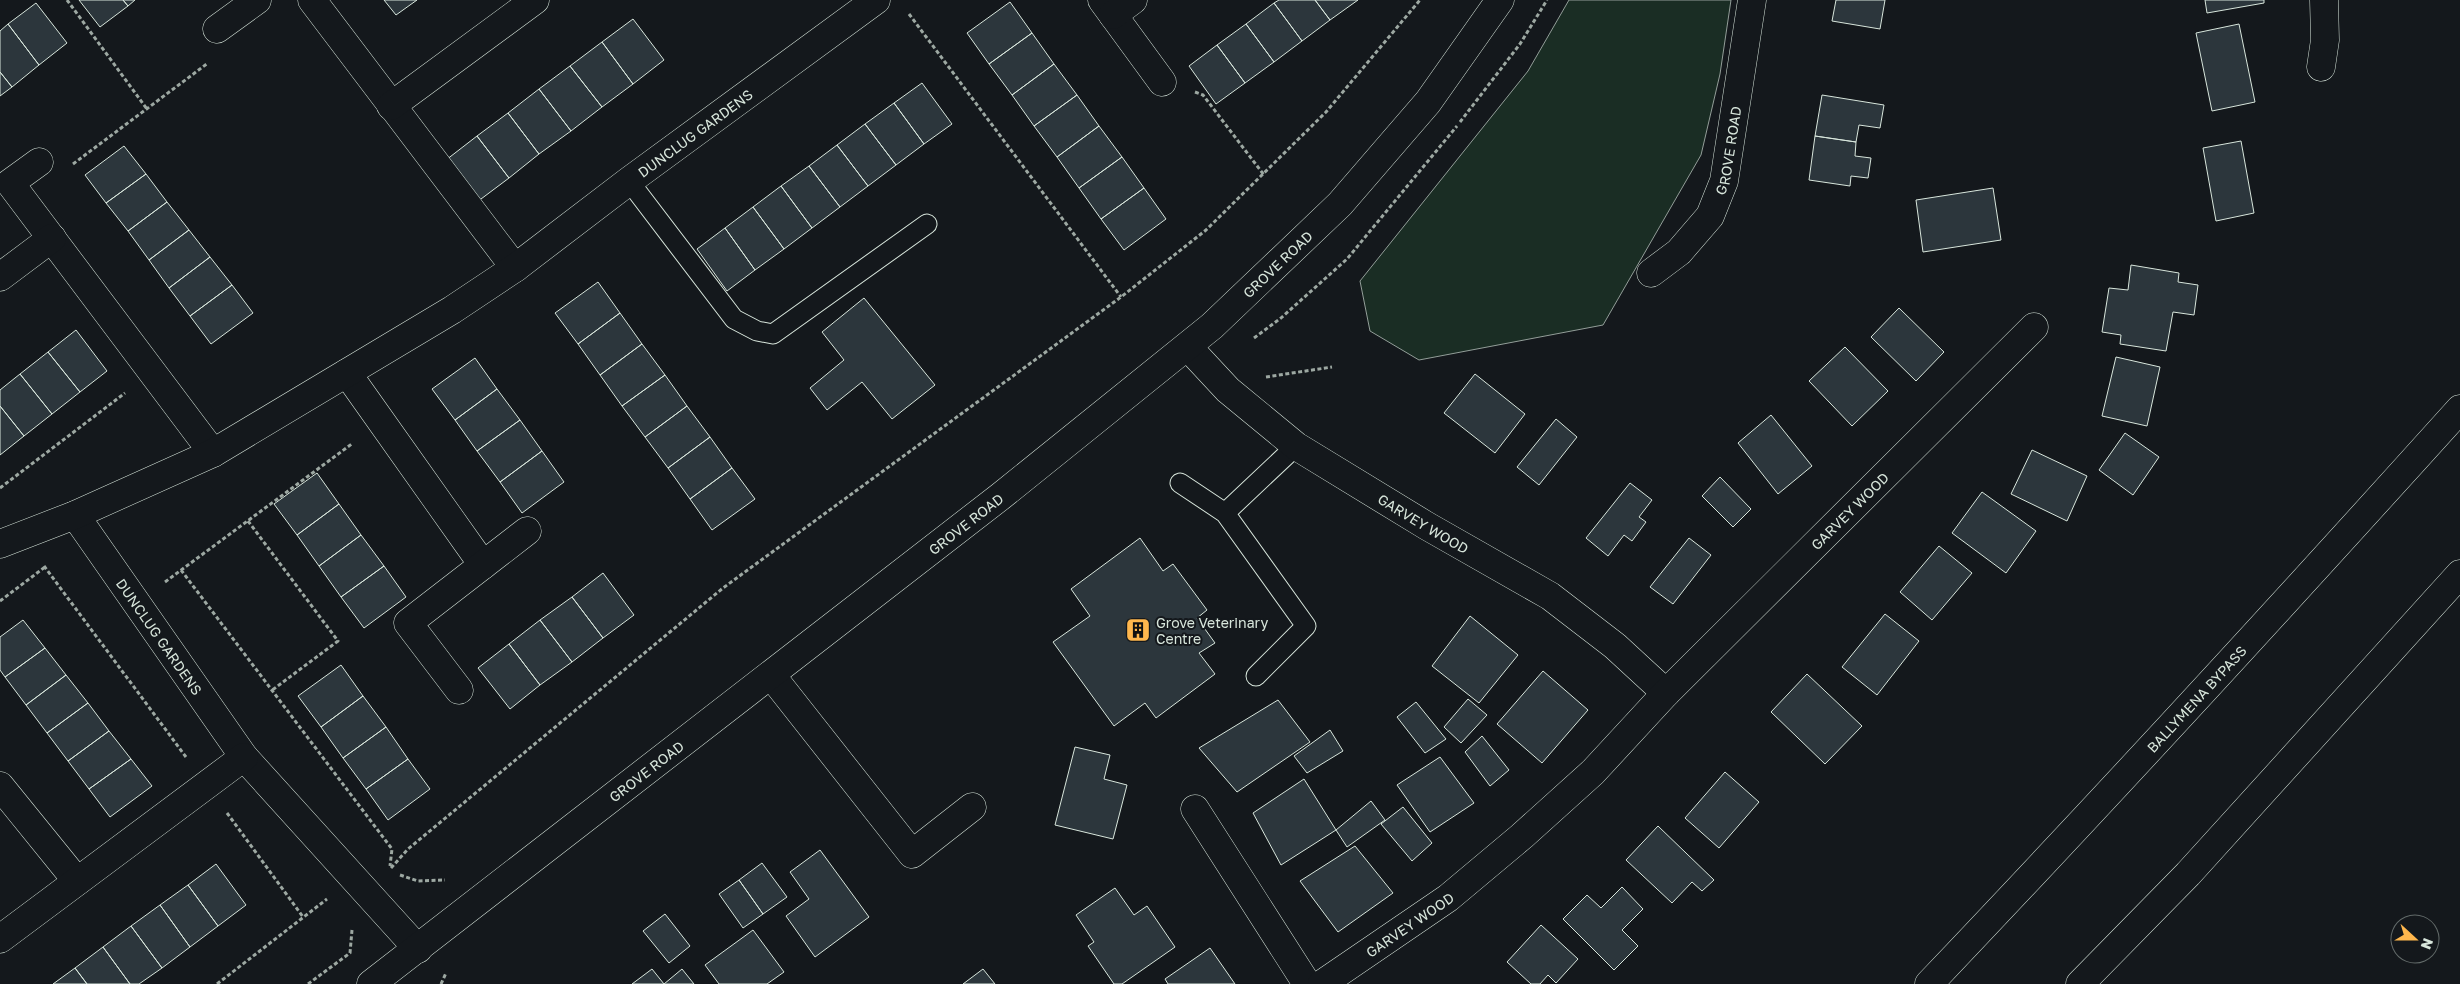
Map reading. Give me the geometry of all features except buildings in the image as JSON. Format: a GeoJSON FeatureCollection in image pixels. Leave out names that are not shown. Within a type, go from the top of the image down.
{"type":"FeatureCollection","features":[{"type":"Feature","properties":{"kind":"main road"},"geometry":{"type":"LineString","coordinates":[[218,29],[257,0]]}},
{"type":"Feature","properties":{"kind":"main road"},"geometry":{"type":"LineString","coordinates":[[312,0],[515,268]]}},
{"type":"Feature","properties":{"kind":"main road"},"geometry":{"type":"LineString","coordinates":[[391,106],[535,0]]}},
{"type":"Feature","properties":{"kind":"main road","name":"DUNCLUG GARDENS"},"geometry":{"type":"LineString","coordinates":[[10,540],[75,515],[213,453],[452,310],[515,268],[629,181],[876,0]]}},
{"type":"Feature","properties":{"kind":"main road","name":"GROVE ROAD"},"geometry":{"type":"LineString","coordinates":[[371,984],[772,675],[1188,347],[1340,204],[1428,102],[1500,0]]}},
{"type":"Feature","properties":{"kind":"main road","name":"GROVE ROAD"},"geometry":{"type":"LineString","coordinates":[[1651,272],[1679,252],[1710,216],[1724,181],[1752,0]]}},
{"type":"Feature","properties":{"kind":"main road"},"geometry":{"type":"LineString","coordinates":[[2322,67],[2325,40],[2324,0]]}},
{"type":"Feature","properties":{"kind":"main road"},"geometry":{"type":"LineString","coordinates":[[1116,5],[1162,82]]}},
{"type":"Feature","properties":{"kind":"main road"},"geometry":{"type":"LineString","coordinates":[[39,162],[10,183],[213,453]]}},
{"type":"Feature","properties":{"kind":"main road"},"geometry":{"type":"LineString","coordinates":[[0,277],[52,238]]}},
{"type":"Feature","properties":{"kind":"main road","name":"GARVEY WOOD"},"geometry":{"type":"LineString","coordinates":[[1322,984],[1448,898],[1522,836],[1593,772],[1666,693],[2034,327]]}},
{"type":"Feature","properties":{"kind":"main road","name":"GARVEY WOOD"},"geometry":{"type":"LineString","coordinates":[[1188,347],[1228,390],[1296,446],[1426,526],[1550,596],[1616,646],[1666,693]]}},
{"type":"Feature","properties":{"kind":"main road"},"geometry":{"type":"LineString","coordinates":[[347,373],[482,565]]}},
{"type":"Feature","properties":{"kind":"main road","name":"BALLYMENA BYPASS"},"geometry":{"type":"LineString","coordinates":[[1929,984],[2081,825],[2460,409]]}},
{"type":"Feature","properties":{"kind":"main road","name":"DUNCLUG GARDENS"},"geometry":{"type":"LineString","coordinates":[[75,515],[244,756],[418,949]]}},
{"type":"Feature","properties":{"kind":"main road"},"geometry":{"type":"LineString","coordinates":[[459,690],[408,623],[528,531]]}},
{"type":"Feature","properties":{"kind":"main road"},"geometry":{"type":"LineString","coordinates":[[2080,984],[2188,874],[2460,574]]}},
{"type":"Feature","properties":{"kind":"main road"},"geometry":{"type":"LineString","coordinates":[[772,675],[912,854],[972,807]]}},
{"type":"Feature","properties":{"kind":"main road"},"geometry":{"type":"LineString","coordinates":[[0,939],[244,756]]}},
{"type":"Feature","properties":{"kind":"main road"},"geometry":{"type":"LineString","coordinates":[[0,786],[77,881]]}},
{"type":"Feature","properties":{"kind":"main road"},"geometry":{"type":"LineString","coordinates":[[1195,809],[1307,984]]}},
{"type":"Feature","properties":{"kind":"lane"},"geometry":{"type":"LineString","coordinates":[[629,181],[722,305],[734,319],[757,332],[773,334],[927,224]]}},
{"type":"Feature","properties":{"kind":"lane"},"geometry":{"type":"LineString","coordinates":[[1225,513],[1296,446]]}},
{"type":"Feature","properties":{"kind":"lane"},"geometry":{"type":"LineString","coordinates":[[1180,483],[1225,513],[1306,626],[1256,676]]}},
{"type":"Feature","properties":{"kind":"path"},"geometry":{"type":"LineString","coordinates":[[67,0],[147,109]]}},
{"type":"Feature","properties":{"kind":"path"},"geometry":{"type":"LineString","coordinates":[[389,871],[408,850],[723,588],[1121,297],[1206,230],[1326,112],[1420,0]]}},
{"type":"Feature","properties":{"kind":"path"},"geometry":{"type":"LineString","coordinates":[[904,8],[1121,297]]}},
{"type":"Feature","properties":{"kind":"path"},"geometry":{"type":"LineString","coordinates":[[39,162],[73,164],[221,54],[218,29]]}},
{"type":"Feature","properties":{"kind":"path"},"geometry":{"type":"LineString","coordinates":[[1162,82],[1203,95],[1264,174]]}},
{"type":"Feature","properties":{"kind":"path"},"geometry":{"type":"LineString","coordinates":[[1228,390],[1271,375],[1332,367]]}},
{"type":"Feature","properties":{"kind":"path"},"geometry":{"type":"LineString","coordinates":[[0,488],[153,372]]}},
{"type":"Feature","properties":{"kind":"path"},"geometry":{"type":"LineString","coordinates":[[136,603],[382,422]]}},
{"type":"Feature","properties":{"kind":"path"},"geometry":{"type":"LineString","coordinates":[[248,521],[338,641],[271,691]]}},
{"type":"Feature","properties":{"kind":"path"},"geometry":{"type":"LineString","coordinates":[[10,540],[45,567],[303,918],[217,984]]}},
{"type":"Feature","properties":{"kind":"path"},"geometry":{"type":"LineString","coordinates":[[0,601],[45,567]]}},
{"type":"Feature","properties":{"kind":"path"},"geometry":{"type":"LineString","coordinates":[[181,570],[392,849],[389,871]]}},
{"type":"Feature","properties":{"kind":"path"},"geometry":{"type":"LineString","coordinates":[[389,871],[418,881],[444,881],[452,875]]}},
{"type":"Feature","properties":{"kind":"path"},"geometry":{"type":"LineString","coordinates":[[308,984],[350,953],[353,934],[347,910],[364,887]]}},
{"type":"Feature","properties":{"kind":"green space"},"geometry":{"type":"Polygon","coordinates":[[[1569,0],[1731,0],[1720,74],[1701,155],[1603,325],[1419,360],[1370,331],[1360,281],[1528,71],[1569,0]]]}},
{"type":"Feature","properties":{"kind":"place","name":"Grove Veterinary Centre"},"geometry":{"type":"Point","coordinates":[1138,630]}}]}
